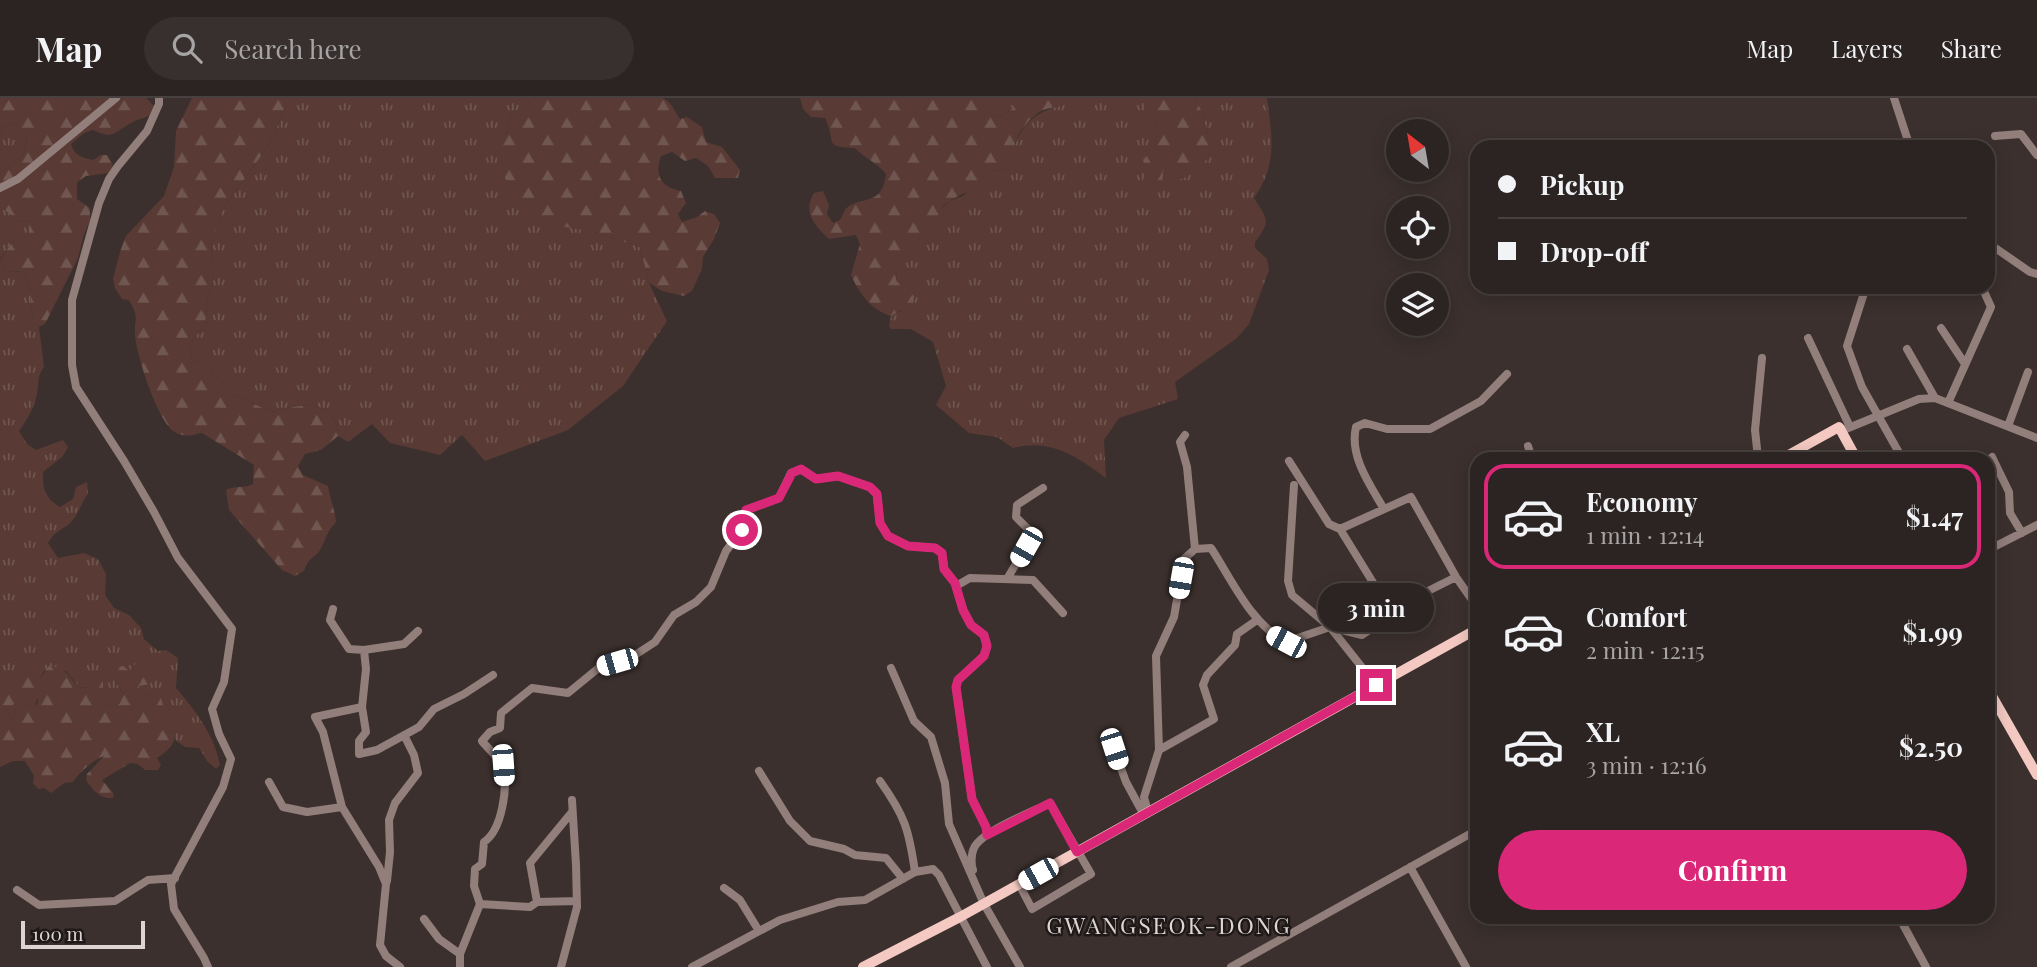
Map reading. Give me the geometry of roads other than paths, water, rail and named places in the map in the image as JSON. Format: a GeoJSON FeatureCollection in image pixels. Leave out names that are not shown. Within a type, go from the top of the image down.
{"type":"FeatureCollection","features":[{"type":"Feature","properties":{"kind":"main road"},"geometry":{"type":"LineString","coordinates":[[1794,452],[1839,427],[1845,429],[1854,452]]}},
{"type":"Feature","properties":{"kind":"main road"},"geometry":{"type":"LineString","coordinates":[[863,967],[961,917],[1470,633]]}},
{"type":"Feature","properties":{"kind":"main road"},"geometry":{"type":"LineString","coordinates":[[1995,701],[2037,775]]}},
{"type":"Feature","properties":{"kind":"street"},"geometry":{"type":"LineString","coordinates":[[0,188],[18,178],[116,98]]}},
{"type":"Feature","properties":{"kind":"street"},"geometry":{"type":"LineString","coordinates":[[159,98],[147,131],[118,166],[99,203],[72,300],[72,365],[76,387],[124,461],[178,558],[233,629],[224,682],[212,709],[219,734],[231,759],[223,787],[171,884],[174,909],[208,967]]}},
{"type":"Feature","properties":{"kind":"street"},"geometry":{"type":"LineString","coordinates":[[1894,98],[1908,140]]}},
{"type":"Feature","properties":{"kind":"street"},"geometry":{"type":"LineString","coordinates":[[1995,136],[2021,134],[2037,155]]}},
{"type":"Feature","properties":{"kind":"street"},"geometry":{"type":"LineString","coordinates":[[1995,248],[2030,272],[2037,273]]}},
{"type":"Feature","properties":{"kind":"street"},"geometry":{"type":"LineString","coordinates":[[1864,294],[1847,345],[1862,387],[1898,452]]}},
{"type":"Feature","properties":{"kind":"street"},"geometry":{"type":"LineString","coordinates":[[1948,403],[1991,307],[1985,294]]}},
{"type":"Feature","properties":{"kind":"street"},"geometry":{"type":"LineString","coordinates":[[1941,328],[1965,364]]}},
{"type":"Feature","properties":{"kind":"street"},"geometry":{"type":"LineString","coordinates":[[1808,338],[1845,429],[1919,399],[1935,398],[2037,438]]}},
{"type":"Feature","properties":{"kind":"street"},"geometry":{"type":"LineString","coordinates":[[1908,349],[1935,398]]}},
{"type":"Feature","properties":{"kind":"street"},"geometry":{"type":"LineString","coordinates":[[1757,452],[1755,430],[1762,358]]}},
{"type":"Feature","properties":{"kind":"street"},"geometry":{"type":"LineString","coordinates":[[2008,426],[2028,372]]}},
{"type":"Feature","properties":{"kind":"street"},"geometry":{"type":"LineString","coordinates":[[1384,509],[1364,475],[1354,439],[1356,427],[1365,423],[1387,429],[1430,429],[1481,401],[1507,374]]}},
{"type":"Feature","properties":{"kind":"street"},"geometry":{"type":"LineString","coordinates":[[1185,435],[1180,442],[1187,467],[1195,549]]}},
{"type":"Feature","properties":{"kind":"street"},"geometry":{"type":"LineString","coordinates":[[1528,446],[1530,452]]}},
{"type":"Feature","properties":{"kind":"street"},"geometry":{"type":"LineString","coordinates":[[1289,461],[1329,524],[1340,529],[1390,610]]}},
{"type":"Feature","properties":{"kind":"street"},"geometry":{"type":"LineString","coordinates":[[1995,463],[2010,492],[2010,513],[2022,533]]}},
{"type":"Feature","properties":{"kind":"street"},"geometry":{"type":"LineString","coordinates":[[460,967],[460,954],[480,904],[474,886],[475,869],[482,864],[484,842],[493,836],[505,797],[503,765],[482,741],[490,733],[500,729],[501,713],[532,688],[568,693],[601,666],[632,657],[654,642],[674,615],[696,602],[711,587],[726,551],[742,530],[746,510],[779,498],[792,473],[801,469],[816,479],[838,476],[870,487],[877,494],[880,523],[888,536],[908,546],[935,548],[942,553],[944,569],[956,586],[963,610],[971,625],[984,635],[987,646],[984,656],[958,680],[956,687],[972,799],[986,827],[987,835]]}},
{"type":"Feature","properties":{"kind":"street"},"geometry":{"type":"LineString","coordinates":[[1294,485],[1288,581],[1293,595],[1330,627],[1376,685]]}},
{"type":"Feature","properties":{"kind":"street"},"geometry":{"type":"LineString","coordinates":[[1007,579],[1033,539],[1030,531],[1016,517],[1017,505],[1043,488]]}},
{"type":"Feature","properties":{"kind":"street"},"geometry":{"type":"LineString","coordinates":[[1340,529],[1411,497],[1470,597]]}},
{"type":"Feature","properties":{"kind":"street"},"geometry":{"type":"LineString","coordinates":[[1995,546],[2037,525]]}},
{"type":"Feature","properties":{"kind":"street"},"geometry":{"type":"LineString","coordinates":[[1146,813],[1144,797],[1159,750],[1156,656],[1174,617],[1184,559],[1195,549],[1211,548],[1257,620],[1269,634],[1286,642],[1330,627],[1362,635],[1374,627],[1377,617],[1456,577]]}},
{"type":"Feature","properties":{"kind":"street"},"geometry":{"type":"LineString","coordinates":[[956,586],[970,578],[1032,580],[1063,613]]}},
{"type":"Feature","properties":{"kind":"street"},"geometry":{"type":"LineString","coordinates":[[333,609],[330,620],[349,649],[363,650],[404,644],[418,631]]}},
{"type":"Feature","properties":{"kind":"street"},"geometry":{"type":"LineString","coordinates":[[1159,750],[1214,719],[1203,685],[1207,675],[1235,645],[1237,634],[1257,620]]}},
{"type":"Feature","properties":{"kind":"street"},"geometry":{"type":"LineString","coordinates":[[363,650],[366,669],[362,707],[366,732],[359,741],[359,754],[377,750],[419,727],[434,709],[493,675]]}},
{"type":"Feature","properties":{"kind":"street"},"geometry":{"type":"LineString","coordinates":[[891,668],[914,721],[931,737],[945,783],[948,824],[1020,967]]}},
{"type":"Feature","properties":{"kind":"street"},"geometry":{"type":"LineString","coordinates":[[362,707],[315,717],[323,732],[342,807],[379,867],[386,884]]}},
{"type":"Feature","properties":{"kind":"street"},"geometry":{"type":"LineString","coordinates":[[400,967],[386,956],[380,945],[390,852],[389,820],[395,803],[418,773],[414,755],[404,735]]}},
{"type":"Feature","properties":{"kind":"street"},"geometry":{"type":"LineString","coordinates":[[1107,736],[1126,782],[1146,813]]}},
{"type":"Feature","properties":{"kind":"street"},"geometry":{"type":"LineString","coordinates":[[759,771],[790,821],[810,841],[844,849],[855,855],[886,858],[903,879]]}},
{"type":"Feature","properties":{"kind":"street"},"geometry":{"type":"LineString","coordinates":[[880,781],[898,805],[909,832],[915,872]]}},
{"type":"Feature","properties":{"kind":"street"},"geometry":{"type":"LineString","coordinates":[[269,782],[284,807],[307,812],[342,807]]}},
{"type":"Feature","properties":{"kind":"street"},"geometry":{"type":"LineString","coordinates":[[561,967],[577,901],[572,800]]}},
{"type":"Feature","properties":{"kind":"street"},"geometry":{"type":"LineString","coordinates":[[987,902],[971,866],[974,849],[987,835],[1050,803],[1091,874],[1032,909],[1019,884]]}},
{"type":"Feature","properties":{"kind":"street"},"geometry":{"type":"LineString","coordinates":[[537,902],[530,863],[572,812]]}},
{"type":"Feature","properties":{"kind":"street"},"geometry":{"type":"LineString","coordinates":[[1231,967],[1470,834]]}},
{"type":"Feature","properties":{"kind":"street"},"geometry":{"type":"LineString","coordinates":[[1410,867],[1466,967]]}},
{"type":"Feature","properties":{"kind":"street"},"geometry":{"type":"LineString","coordinates":[[692,967],[780,920],[838,902],[865,900],[915,872],[933,869],[939,875],[987,967]]}},
{"type":"Feature","properties":{"kind":"street"},"geometry":{"type":"LineString","coordinates":[[17,890],[39,905],[116,901],[148,880],[174,878]]}},
{"type":"Feature","properties":{"kind":"street"},"geometry":{"type":"LineString","coordinates":[[724,888],[740,900],[759,931]]}},
{"type":"Feature","properties":{"kind":"street"},"geometry":{"type":"LineString","coordinates":[[480,904],[530,907],[537,902],[577,901]]}},
{"type":"Feature","properties":{"kind":"street"},"geometry":{"type":"LineString","coordinates":[[424,919],[439,939],[460,954]]}},
{"type":"Feature","properties":{"kind":"street"},"geometry":{"type":"LineString","coordinates":[[1903,924],[1926,967]]}},
{"type":"Feature","properties":{"kind":"district","name":"GWANGSEOK-DONG"},"geometry":{"type":"Point","coordinates":[1169,926]}}]}
